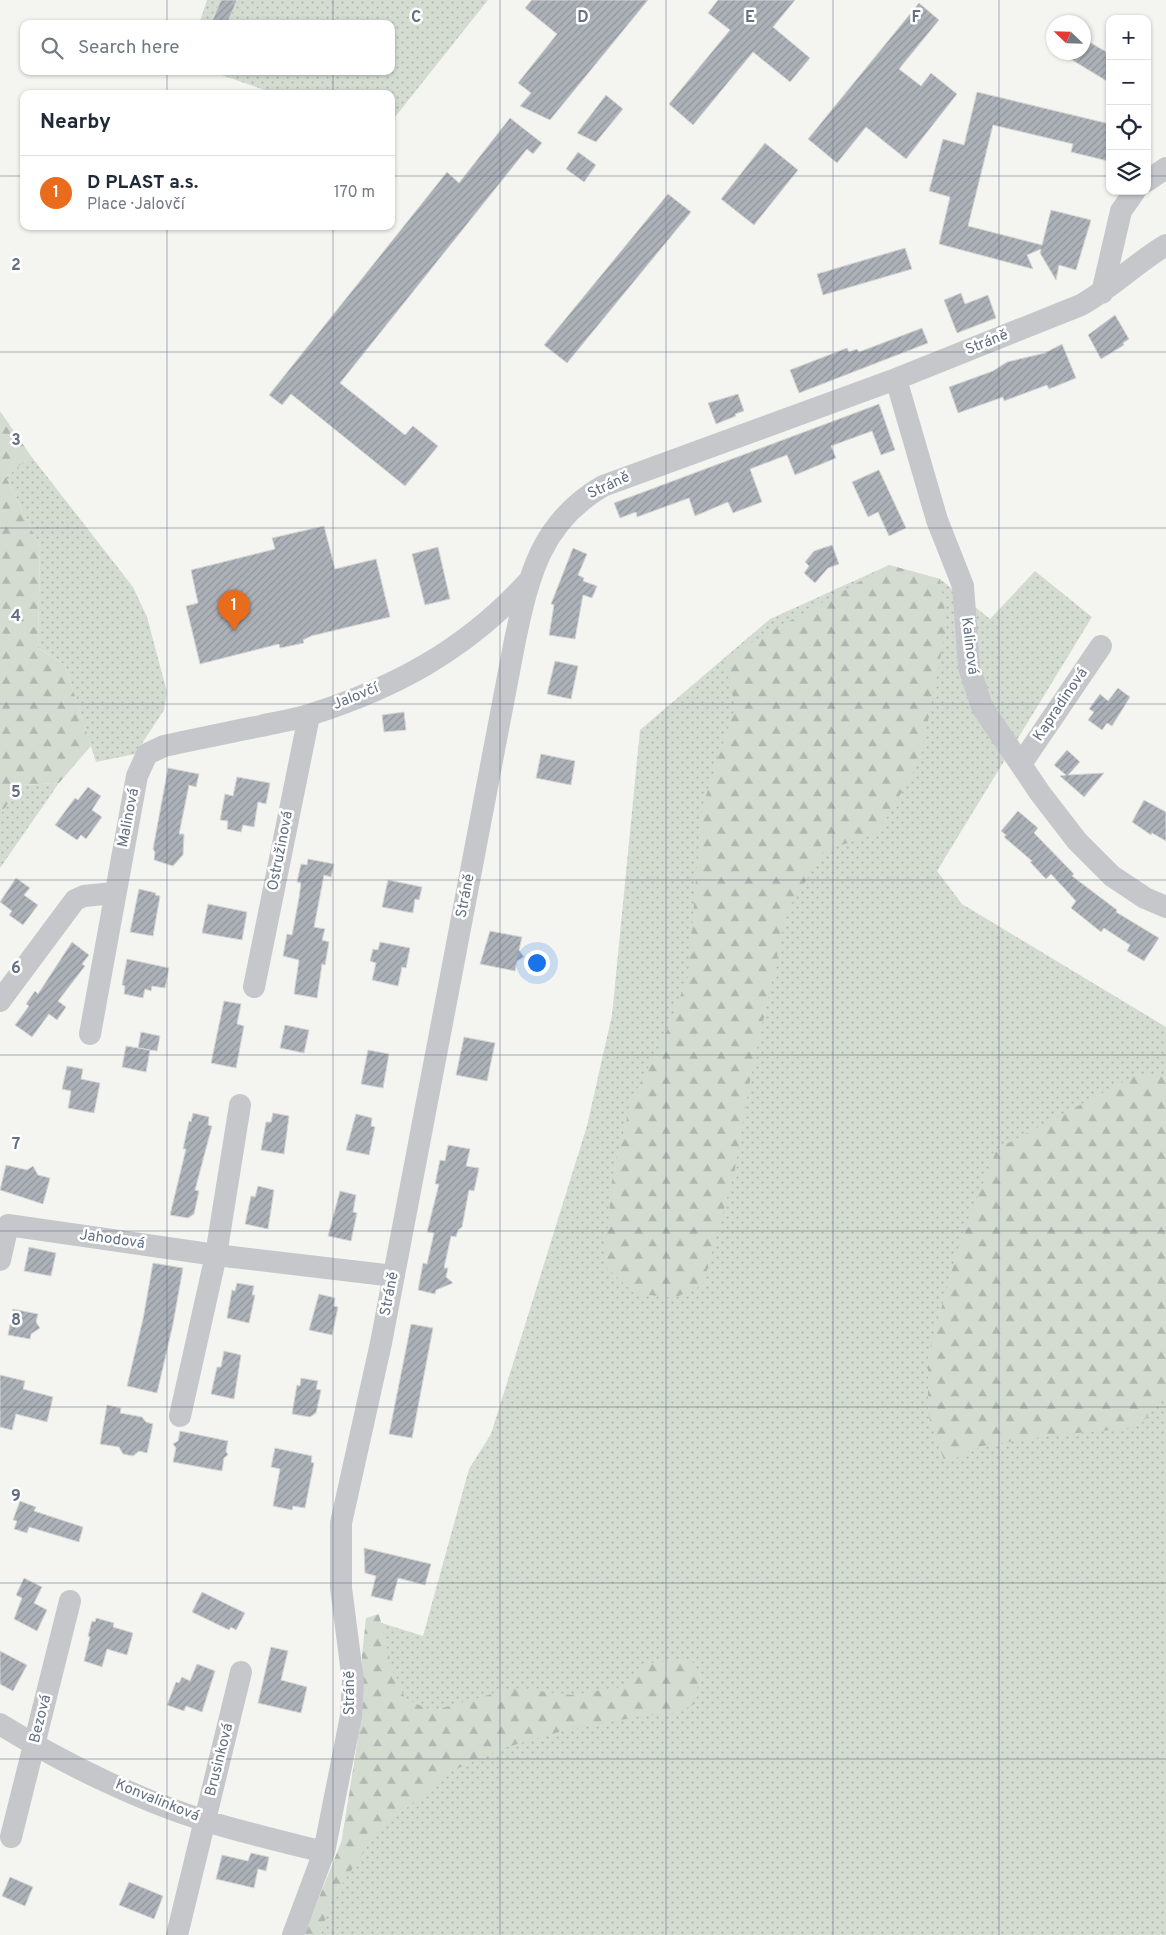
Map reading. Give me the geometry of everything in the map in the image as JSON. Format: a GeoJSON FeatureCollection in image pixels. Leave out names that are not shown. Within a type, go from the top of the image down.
{"type":"FeatureCollection","features":[{"type":"Feature","properties":{"kind":"street"},"geometry":{"type":"LineString","coordinates":[[1151,178],[1166,168]]}},
{"type":"Feature","properties":{"kind":"street"},"geometry":{"type":"LineString","coordinates":[[1102,293],[1121,212],[1132,195]]}},
{"type":"Feature","properties":{"kind":"street","name":"Stráně"},"geometry":{"type":"LineString","coordinates":[[293,1935],[324,1852],[345,1757],[351,1716],[354,1681],[341,1588],[341,1523],[394,1276],[528,582],[549,539],[568,512],[584,497],[603,486],[896,379],[993,342],[1081,305],[1102,293],[1144,259],[1166,245]]}},
{"type":"Feature","properties":{"kind":"street","name":"Kalinová"},"geometry":{"type":"LineString","coordinates":[[896,379],[937,520],[963,586],[969,667],[982,706],[1077,841],[1112,876],[1145,898],[1166,907]]}},
{"type":"Feature","properties":{"kind":"street","name":"Jalovčí"},"geometry":{"type":"LineString","coordinates":[[155,749],[308,716],[387,684],[432,663],[479,630],[528,582]]}},
{"type":"Feature","properties":{"kind":"street","name":"Kapradinová"},"geometry":{"type":"LineString","coordinates":[[1021,764],[1101,646]]}},
{"type":"Feature","properties":{"kind":"street","name":"Ostružinová"},"geometry":{"type":"LineString","coordinates":[[254,987],[308,716]]}},
{"type":"Feature","properties":{"kind":"street","name":"Malinová"},"geometry":{"type":"LineString","coordinates":[[90,1034],[114,893],[137,776],[147,754],[155,749]]}},
{"type":"Feature","properties":{"kind":"street"},"geometry":{"type":"LineString","coordinates":[[0,1001],[75,900],[90,895],[114,893]]}},
{"type":"Feature","properties":{"kind":"street"},"geometry":{"type":"LineString","coordinates":[[180,1416],[216,1255],[240,1105]]}},
{"type":"Feature","properties":{"kind":"street","name":"Jahodová"},"geometry":{"type":"LineString","coordinates":[[0,1260],[4,1223],[216,1255],[394,1276]]}},
{"type":"Feature","properties":{"kind":"street","name":"Bezová"},"geometry":{"type":"LineString","coordinates":[[11,1837],[70,1601]]}},
{"type":"Feature","properties":{"kind":"street","name":"Brusinková"},"geometry":{"type":"LineString","coordinates":[[177,1935],[242,1672]]}},
{"type":"Feature","properties":{"kind":"street","name":"Konvalinková"},"geometry":{"type":"LineString","coordinates":[[0,1724],[78,1768],[205,1820],[324,1852]]}},
{"type":"Feature","properties":{"kind":"green space"},"geometry":{"type":"Polygon","coordinates":[[[207,0],[488,0],[395,117],[395,90],[265,90],[221,75],[395,75],[395,20],[200,20],[207,0]]]}},
{"type":"Feature","properties":{"kind":"green space"},"geometry":{"type":"Polygon","coordinates":[[[0,411],[31,456],[6,477],[40,547],[38,648],[65,665],[91,746],[59,783],[21,785],[0,815],[0,411]]]}},
{"type":"Feature","properties":{"kind":"green space"},"geometry":{"type":"Polygon","coordinates":[[[31,456],[133,587],[147,617],[167,692],[164,710],[135,754],[96,762],[65,665],[38,648],[40,547],[6,477],[31,456]]]}},
{"type":"Feature","properties":{"kind":"green space"},"geometry":{"type":"Polygon","coordinates":[[[889,565],[940,579],[990,619],[1035,571],[1092,617],[937,871],[962,904],[1166,1027],[1166,1935],[315,1935],[339,1857],[362,1714],[366,1618],[423,1636],[469,1469],[491,1434],[587,1126],[612,1015],[640,730],[770,619],[889,565]]]}},
{"type":"Feature","properties":{"kind":"green space"},"geometry":{"type":"Polygon","coordinates":[[[889,565],[940,579],[947,624],[920,761],[877,834],[825,850],[787,911],[750,1081],[735,1169],[703,1285],[674,1298],[634,1293],[604,1265],[613,1173],[632,1099],[667,1031],[688,976],[702,808],[735,707],[724,658],[889,565]]]}},
{"type":"Feature","properties":{"kind":"green space"},"geometry":{"type":"Polygon","coordinates":[[[59,783],[0,868],[0,815],[21,785],[59,783]]]}},
{"type":"Feature","properties":{"kind":"green space"},"geometry":{"type":"Polygon","coordinates":[[[1138,1074],[1166,1075],[1166,1392],[1140,1425],[1122,1429],[1055,1435],[982,1446],[945,1463],[928,1414],[928,1355],[962,1235],[997,1149],[1138,1074]]]}},
{"type":"Feature","properties":{"kind":"green space"},"geometry":{"type":"Polygon","coordinates":[[[379,1614],[395,1680],[406,1699],[432,1711],[513,1688],[572,1695],[622,1687],[650,1663],[690,1659],[699,1671],[696,1703],[677,1713],[642,1716],[566,1730],[504,1748],[452,1771],[377,1832],[330,1902],[321,1935],[304,1935],[342,1840],[362,1714],[362,1655],[366,1618],[379,1614]]]}},
{"type":"Feature","properties":{"kind":"building"},"geometry":{"type":"Polygon","coordinates":[[[221,0],[237,0],[229,20],[213,20],[221,0]]]}},
{"type":"Feature","properties":{"kind":"building"},"geometry":{"type":"Polygon","coordinates":[[[532,0],[648,0],[550,120],[520,106],[531,93],[518,83],[557,34],[525,8],[532,0]]]}},
{"type":"Feature","properties":{"kind":"building"},"geometry":{"type":"Polygon","coordinates":[[[718,0],[795,0],[773,27],[810,58],[790,82],[753,52],[693,125],[669,104],[730,30],[708,13],[718,0]]]}},
{"type":"Feature","properties":{"kind":"building"},"geometry":{"type":"Polygon","coordinates":[[[919,3],[939,20],[899,69],[921,86],[931,73],[957,94],[906,159],[866,127],[837,163],[808,139],[919,3]]]}},
{"type":"Feature","properties":{"kind":"building"},"geometry":{"type":"Polygon","coordinates":[[[1091,43],[1106,52],[1106,81],[1072,60],[1091,60],[1091,43]]]}},
{"type":"Feature","properties":{"kind":"building"},"geometry":{"type":"Polygon","coordinates":[[[977,92],[1106,123],[1106,161],[1071,152],[1073,144],[993,125],[968,226],[1042,245],[1051,210],[1091,220],[1076,270],[1059,265],[1056,280],[1040,253],[1041,249],[1027,255],[1033,269],[939,244],[950,197],[929,191],[943,139],[964,145],[977,92]]]}},
{"type":"Feature","properties":{"kind":"building"},"geometry":{"type":"Polygon","coordinates":[[[606,95],[623,109],[596,142],[577,133],[606,95]]]}},
{"type":"Feature","properties":{"kind":"building"},"geometry":{"type":"Polygon","coordinates":[[[510,118],[542,143],[533,154],[527,149],[340,383],[405,435],[413,426],[438,446],[405,486],[291,394],[282,405],[269,395],[447,172],[459,183],[510,118]]]}},
{"type":"Feature","properties":{"kind":"building"},"geometry":{"type":"Polygon","coordinates":[[[765,143],[798,170],[754,225],[721,199],[765,143]]]}},
{"type":"Feature","properties":{"kind":"building"},"geometry":{"type":"Polygon","coordinates":[[[578,152],[596,165],[584,182],[566,169],[578,152]]]}},
{"type":"Feature","properties":{"kind":"building"},"geometry":{"type":"Polygon","coordinates":[[[668,194],[691,212],[567,363],[544,345],[668,194]]]}},
{"type":"Feature","properties":{"kind":"building"},"geometry":{"type":"Polygon","coordinates":[[[905,248],[912,269],[823,295],[817,274],[905,248]]]}},
{"type":"Feature","properties":{"kind":"building"},"geometry":{"type":"Polygon","coordinates":[[[961,293],[965,304],[988,295],[996,318],[957,333],[944,300],[961,293]]]}},
{"type":"Feature","properties":{"kind":"building"},"geometry":{"type":"Polygon","coordinates":[[[1115,315],[1129,339],[1123,343],[1124,345],[1101,359],[1088,335],[1115,315]]]}},
{"type":"Feature","properties":{"kind":"building"},"geometry":{"type":"Polygon","coordinates":[[[922,328],[928,343],[799,393],[790,370],[847,348],[849,352],[857,349],[859,352],[922,328]]]}},
{"type":"Feature","properties":{"kind":"building"},"geometry":{"type":"Polygon","coordinates":[[[1062,344],[1076,378],[1049,389],[1047,385],[1004,401],[1003,397],[958,413],[949,387],[993,371],[1007,362],[1045,353],[1062,344]]]}},
{"type":"Feature","properties":{"kind":"building"},"geometry":{"type":"Polygon","coordinates":[[[738,394],[744,411],[716,424],[708,403],[738,394]]]}},
{"type":"Feature","properties":{"kind":"building"},"geometry":{"type":"Polygon","coordinates":[[[879,404],[895,450],[881,455],[872,431],[831,446],[836,458],[795,475],[787,455],[750,469],[762,502],[733,513],[728,502],[695,516],[689,498],[637,517],[636,512],[620,518],[614,503],[879,404]]]}},
{"type":"Feature","properties":{"kind":"building"},"geometry":{"type":"Polygon","coordinates":[[[879,470],[906,528],[889,536],[878,512],[868,517],[852,482],[879,470]]]}},
{"type":"Feature","properties":{"kind":"building"},"geometry":{"type":"Polygon","coordinates":[[[324,526],[335,569],[376,559],[390,617],[311,636],[303,640],[304,643],[280,648],[279,644],[200,664],[186,606],[198,603],[191,570],[275,549],[272,538],[324,526]]]}},
{"type":"Feature","properties":{"kind":"building"},"geometry":{"type":"Polygon","coordinates":[[[832,545],[839,564],[828,568],[815,583],[804,573],[809,566],[805,562],[814,551],[832,545]]]}},
{"type":"Feature","properties":{"kind":"building"},"geometry":{"type":"Polygon","coordinates":[[[438,547],[450,599],[425,605],[412,554],[438,547]]]}},
{"type":"Feature","properties":{"kind":"building"},"geometry":{"type":"Polygon","coordinates":[[[573,548],[587,554],[578,575],[584,578],[583,581],[597,586],[592,598],[583,595],[575,639],[549,635],[554,605],[551,604],[573,548]]]}},
{"type":"Feature","properties":{"kind":"building"},"geometry":{"type":"Polygon","coordinates":[[[555,661],[578,666],[571,699],[547,694],[555,661]]]}},
{"type":"Feature","properties":{"kind":"building"},"geometry":{"type":"Polygon","coordinates":[[[1118,688],[1130,697],[1112,726],[1107,723],[1102,730],[1088,720],[1094,712],[1089,709],[1100,694],[1108,701],[1118,688]]]}},
{"type":"Feature","properties":{"kind":"building"},"geometry":{"type":"Polygon","coordinates":[[[404,712],[406,730],[384,732],[382,715],[404,712]]]}},
{"type":"Feature","properties":{"kind":"building"},"geometry":{"type":"Polygon","coordinates":[[[1067,750],[1080,762],[1068,775],[1104,773],[1084,797],[1060,776],[1066,775],[1054,765],[1067,750]]]}},
{"type":"Feature","properties":{"kind":"building"},"geometry":{"type":"Polygon","coordinates":[[[541,754],[575,761],[571,785],[536,778],[541,754]]]}},
{"type":"Feature","properties":{"kind":"building"},"geometry":{"type":"Polygon","coordinates":[[[168,768],[199,774],[196,787],[189,785],[179,834],[184,834],[183,855],[173,866],[154,860],[155,852],[153,849],[168,768]]]}},
{"type":"Feature","properties":{"kind":"building"},"geometry":{"type":"Polygon","coordinates":[[[237,777],[270,783],[266,804],[258,802],[254,827],[243,825],[241,832],[227,829],[228,821],[220,820],[225,794],[233,796],[237,777]]]}},
{"type":"Feature","properties":{"kind":"building"},"geometry":{"type":"Polygon","coordinates":[[[88,787],[101,796],[92,810],[102,817],[86,839],[81,835],[77,840],[55,825],[75,798],[78,800],[88,787]]]}},
{"type":"Feature","properties":{"kind":"building"},"geometry":{"type":"Polygon","coordinates":[[[1144,800],[1166,812],[1166,841],[1152,833],[1151,835],[1132,822],[1144,800]]]}},
{"type":"Feature","properties":{"kind":"building"},"geometry":{"type":"Polygon","coordinates":[[[1018,811],[1038,828],[1034,833],[1074,874],[1072,876],[1117,910],[1116,912],[1159,938],[1144,961],[1127,951],[1130,945],[1104,928],[1101,932],[1071,908],[1076,901],[1051,874],[1046,879],[1030,862],[1032,861],[1004,837],[1006,835],[1001,831],[1018,811]]]}},
{"type":"Feature","properties":{"kind":"building"},"geometry":{"type":"Polygon","coordinates":[[[308,859],[334,864],[331,877],[324,875],[314,927],[325,929],[322,940],[329,942],[325,965],[322,964],[317,998],[294,994],[299,960],[283,956],[287,934],[292,935],[301,883],[297,882],[301,864],[307,865],[308,859]]]}},
{"type":"Feature","properties":{"kind":"building"},"geometry":{"type":"Polygon","coordinates":[[[16,878],[30,888],[24,895],[38,905],[23,925],[9,915],[12,911],[0,902],[16,878]]]}},
{"type":"Feature","properties":{"kind":"building"},"geometry":{"type":"Polygon","coordinates":[[[388,880],[422,887],[419,900],[415,899],[413,913],[382,907],[388,880]]]}},
{"type":"Feature","properties":{"kind":"building"},"geometry":{"type":"Polygon","coordinates":[[[139,889],[156,893],[155,895],[160,896],[153,936],[130,932],[139,889]]]}},
{"type":"Feature","properties":{"kind":"building"},"geometry":{"type":"Polygon","coordinates":[[[208,904],[247,912],[242,940],[202,933],[208,904]]]}},
{"type":"Feature","properties":{"kind":"building"},"geometry":{"type":"Polygon","coordinates":[[[490,931],[522,937],[519,950],[524,957],[517,961],[515,971],[480,964],[490,931]]]}},
{"type":"Feature","properties":{"kind":"building"},"geometry":{"type":"Polygon","coordinates":[[[72,942],[89,955],[82,964],[85,966],[58,1001],[66,1007],[57,1020],[49,1014],[32,1037],[15,1025],[29,1006],[26,1004],[35,991],[38,994],[72,942]]]}},
{"type":"Feature","properties":{"kind":"building"},"geometry":{"type":"Polygon","coordinates":[[[380,942],[410,948],[406,968],[402,967],[398,986],[372,980],[376,963],[370,961],[373,949],[378,950],[380,942]]]}},
{"type":"Feature","properties":{"kind":"building"},"geometry":{"type":"Polygon","coordinates":[[[127,959],[169,968],[165,988],[152,986],[151,991],[145,989],[143,998],[124,994],[125,986],[122,985],[127,959]]]}},
{"type":"Feature","properties":{"kind":"building"},"geometry":{"type":"Polygon","coordinates":[[[224,1001],[241,1004],[237,1024],[244,1026],[236,1068],[211,1063],[224,1001]]]}},
{"type":"Feature","properties":{"kind":"building"},"geometry":{"type":"Polygon","coordinates":[[[285,1025],[309,1030],[304,1053],[280,1048],[285,1025]]]}},
{"type":"Feature","properties":{"kind":"building"},"geometry":{"type":"Polygon","coordinates":[[[141,1032],[160,1036],[157,1051],[138,1048],[141,1032]]]}},
{"type":"Feature","properties":{"kind":"building"},"geometry":{"type":"Polygon","coordinates":[[[464,1037],[495,1043],[487,1081],[456,1075],[464,1037]]]}},
{"type":"Feature","properties":{"kind":"building"},"geometry":{"type":"Polygon","coordinates":[[[126,1046],[150,1050],[146,1072],[122,1067],[126,1046]]]}},
{"type":"Feature","properties":{"kind":"building"},"geometry":{"type":"Polygon","coordinates":[[[368,1050],[389,1054],[383,1088],[361,1084],[368,1050]]]}},
{"type":"Feature","properties":{"kind":"building"},"geometry":{"type":"Polygon","coordinates":[[[67,1066],[83,1069],[81,1079],[100,1083],[94,1113],[68,1108],[71,1091],[62,1089],[67,1066]]]}},
{"type":"Feature","properties":{"kind":"building"},"geometry":{"type":"Polygon","coordinates":[[[193,1113],[209,1117],[208,1125],[212,1126],[195,1190],[199,1191],[194,1214],[188,1218],[170,1215],[186,1149],[183,1149],[189,1121],[191,1122],[193,1113]]]}},
{"type":"Feature","properties":{"kind":"building"},"geometry":{"type":"Polygon","coordinates":[[[273,1113],[289,1116],[284,1154],[261,1150],[266,1122],[271,1122],[273,1113]]]}},
{"type":"Feature","properties":{"kind":"building"},"geometry":{"type":"Polygon","coordinates":[[[356,1114],[372,1118],[371,1126],[375,1127],[369,1155],[346,1150],[356,1114]]]}},
{"type":"Feature","properties":{"kind":"building"},"geometry":{"type":"Polygon","coordinates":[[[448,1145],[470,1149],[466,1166],[479,1168],[474,1191],[469,1190],[462,1227],[458,1230],[456,1237],[451,1236],[444,1268],[448,1268],[446,1277],[453,1283],[436,1290],[435,1294],[418,1290],[423,1263],[427,1264],[434,1233],[427,1232],[439,1184],[435,1184],[440,1160],[445,1161],[448,1145]]]}},
{"type":"Feature","properties":{"kind":"building"},"geometry":{"type":"Polygon","coordinates":[[[6,1165],[27,1170],[33,1166],[38,1175],[50,1178],[43,1204],[0,1190],[6,1165]]]}},
{"type":"Feature","properties":{"kind":"building"},"geometry":{"type":"Polygon","coordinates":[[[258,1186],[274,1190],[268,1229],[245,1224],[251,1196],[255,1197],[258,1186]]]}},
{"type":"Feature","properties":{"kind":"building"},"geometry":{"type":"Polygon","coordinates":[[[340,1191],[356,1195],[353,1212],[357,1213],[351,1241],[328,1236],[340,1191]]]}},
{"type":"Feature","properties":{"kind":"building"},"geometry":{"type":"Polygon","coordinates":[[[29,1247],[56,1253],[51,1276],[24,1271],[29,1247]]]}},
{"type":"Feature","properties":{"kind":"building"},"geometry":{"type":"Polygon","coordinates":[[[153,1263],[183,1268],[173,1324],[157,1393],[127,1386],[143,1319],[153,1263]]]}},
{"type":"Feature","properties":{"kind":"building"},"geometry":{"type":"Polygon","coordinates":[[[237,1283],[254,1286],[252,1295],[255,1295],[249,1323],[227,1318],[232,1290],[235,1291],[237,1283]]]}},
{"type":"Feature","properties":{"kind":"building"},"geometry":{"type":"Polygon","coordinates":[[[319,1294],[335,1298],[334,1306],[338,1307],[332,1335],[309,1330],[319,1294]]]}},
{"type":"Feature","properties":{"kind":"building"},"geometry":{"type":"Polygon","coordinates":[[[13,1309],[38,1314],[36,1322],[40,1328],[31,1334],[30,1339],[8,1335],[13,1309]]]}},
{"type":"Feature","properties":{"kind":"building"},"geometry":{"type":"Polygon","coordinates":[[[411,1324],[433,1328],[412,1438],[389,1434],[411,1324]]]}},
{"type":"Feature","properties":{"kind":"building"},"geometry":{"type":"Polygon","coordinates":[[[224,1351],[241,1355],[234,1399],[211,1394],[217,1367],[221,1367],[224,1351]]]}},
{"type":"Feature","properties":{"kind":"building"},"geometry":{"type":"Polygon","coordinates":[[[0,1375],[25,1381],[23,1389],[53,1397],[47,1422],[16,1414],[12,1430],[0,1427],[0,1375]]]}},
{"type":"Feature","properties":{"kind":"building"},"geometry":{"type":"Polygon","coordinates":[[[301,1378],[318,1381],[316,1389],[321,1390],[316,1413],[310,1417],[292,1414],[297,1385],[300,1386],[301,1378]]]}},
{"type":"Feature","properties":{"kind":"building"},"geometry":{"type":"Polygon","coordinates":[[[107,1405],[121,1408],[120,1413],[142,1417],[146,1422],[153,1424],[147,1453],[139,1451],[133,1456],[123,1454],[119,1447],[100,1444],[107,1405]]]}},
{"type":"Feature","properties":{"kind":"building"},"geometry":{"type":"Polygon","coordinates":[[[180,1431],[228,1441],[226,1451],[228,1455],[224,1458],[222,1471],[173,1462],[176,1448],[173,1444],[178,1441],[180,1431]]]}},
{"type":"Feature","properties":{"kind":"building"},"geometry":{"type":"Polygon","coordinates":[[[275,1448],[312,1456],[311,1462],[314,1463],[305,1508],[293,1506],[292,1510],[273,1506],[280,1469],[271,1467],[275,1448]]]}},
{"type":"Feature","properties":{"kind":"building"},"geometry":{"type":"Polygon","coordinates":[[[20,1501],[36,1507],[34,1511],[83,1527],[79,1542],[29,1527],[27,1533],[14,1529],[17,1521],[13,1520],[20,1501]]]}},
{"type":"Feature","properties":{"kind":"building"},"geometry":{"type":"Polygon","coordinates":[[[364,1548],[431,1564],[425,1585],[398,1578],[392,1601],[371,1596],[376,1576],[365,1573],[364,1548]]]}},
{"type":"Feature","properties":{"kind":"building"},"geometry":{"type":"Polygon","coordinates":[[[24,1578],[42,1587],[34,1603],[47,1610],[37,1631],[14,1619],[22,1598],[16,1595],[24,1578]]]}},
{"type":"Feature","properties":{"kind":"building"},"geometry":{"type":"Polygon","coordinates":[[[202,1592],[245,1613],[236,1630],[231,1627],[229,1630],[192,1612],[202,1592]]]}},
{"type":"Feature","properties":{"kind":"building"},"geometry":{"type":"Polygon","coordinates":[[[96,1618],[114,1623],[113,1627],[133,1633],[127,1655],[107,1649],[102,1667],[84,1661],[92,1621],[95,1622],[96,1618]]]}},
{"type":"Feature","properties":{"kind":"building"},"geometry":{"type":"Polygon","coordinates":[[[271,1647],[288,1651],[281,1680],[307,1687],[301,1713],[258,1703],[271,1647]]]}},
{"type":"Feature","properties":{"kind":"building"},"geometry":{"type":"Polygon","coordinates":[[[0,1651],[27,1665],[13,1691],[0,1684],[0,1651]]]}},
{"type":"Feature","properties":{"kind":"building"},"geometry":{"type":"Polygon","coordinates":[[[197,1664],[215,1671],[202,1712],[186,1706],[184,1711],[167,1705],[176,1682],[179,1683],[182,1677],[190,1681],[197,1664]]]}},
{"type":"Feature","properties":{"kind":"building"},"geometry":{"type":"Polygon","coordinates":[[[251,1853],[269,1857],[266,1871],[258,1869],[254,1888],[216,1879],[222,1855],[248,1861],[251,1853]]]}},
{"type":"Feature","properties":{"kind":"building"},"geometry":{"type":"Polygon","coordinates":[[[10,1877],[33,1887],[25,1906],[2,1896],[10,1877]]]}},
{"type":"Feature","properties":{"kind":"building"},"geometry":{"type":"Polygon","coordinates":[[[129,1882],[163,1896],[154,1919],[119,1905],[129,1882]]]}},
{"type":"Feature","properties":{"kind":"place","name":"D PLAST a.s."},"geometry":{"type":"Point","coordinates":[234,631]}}]}
